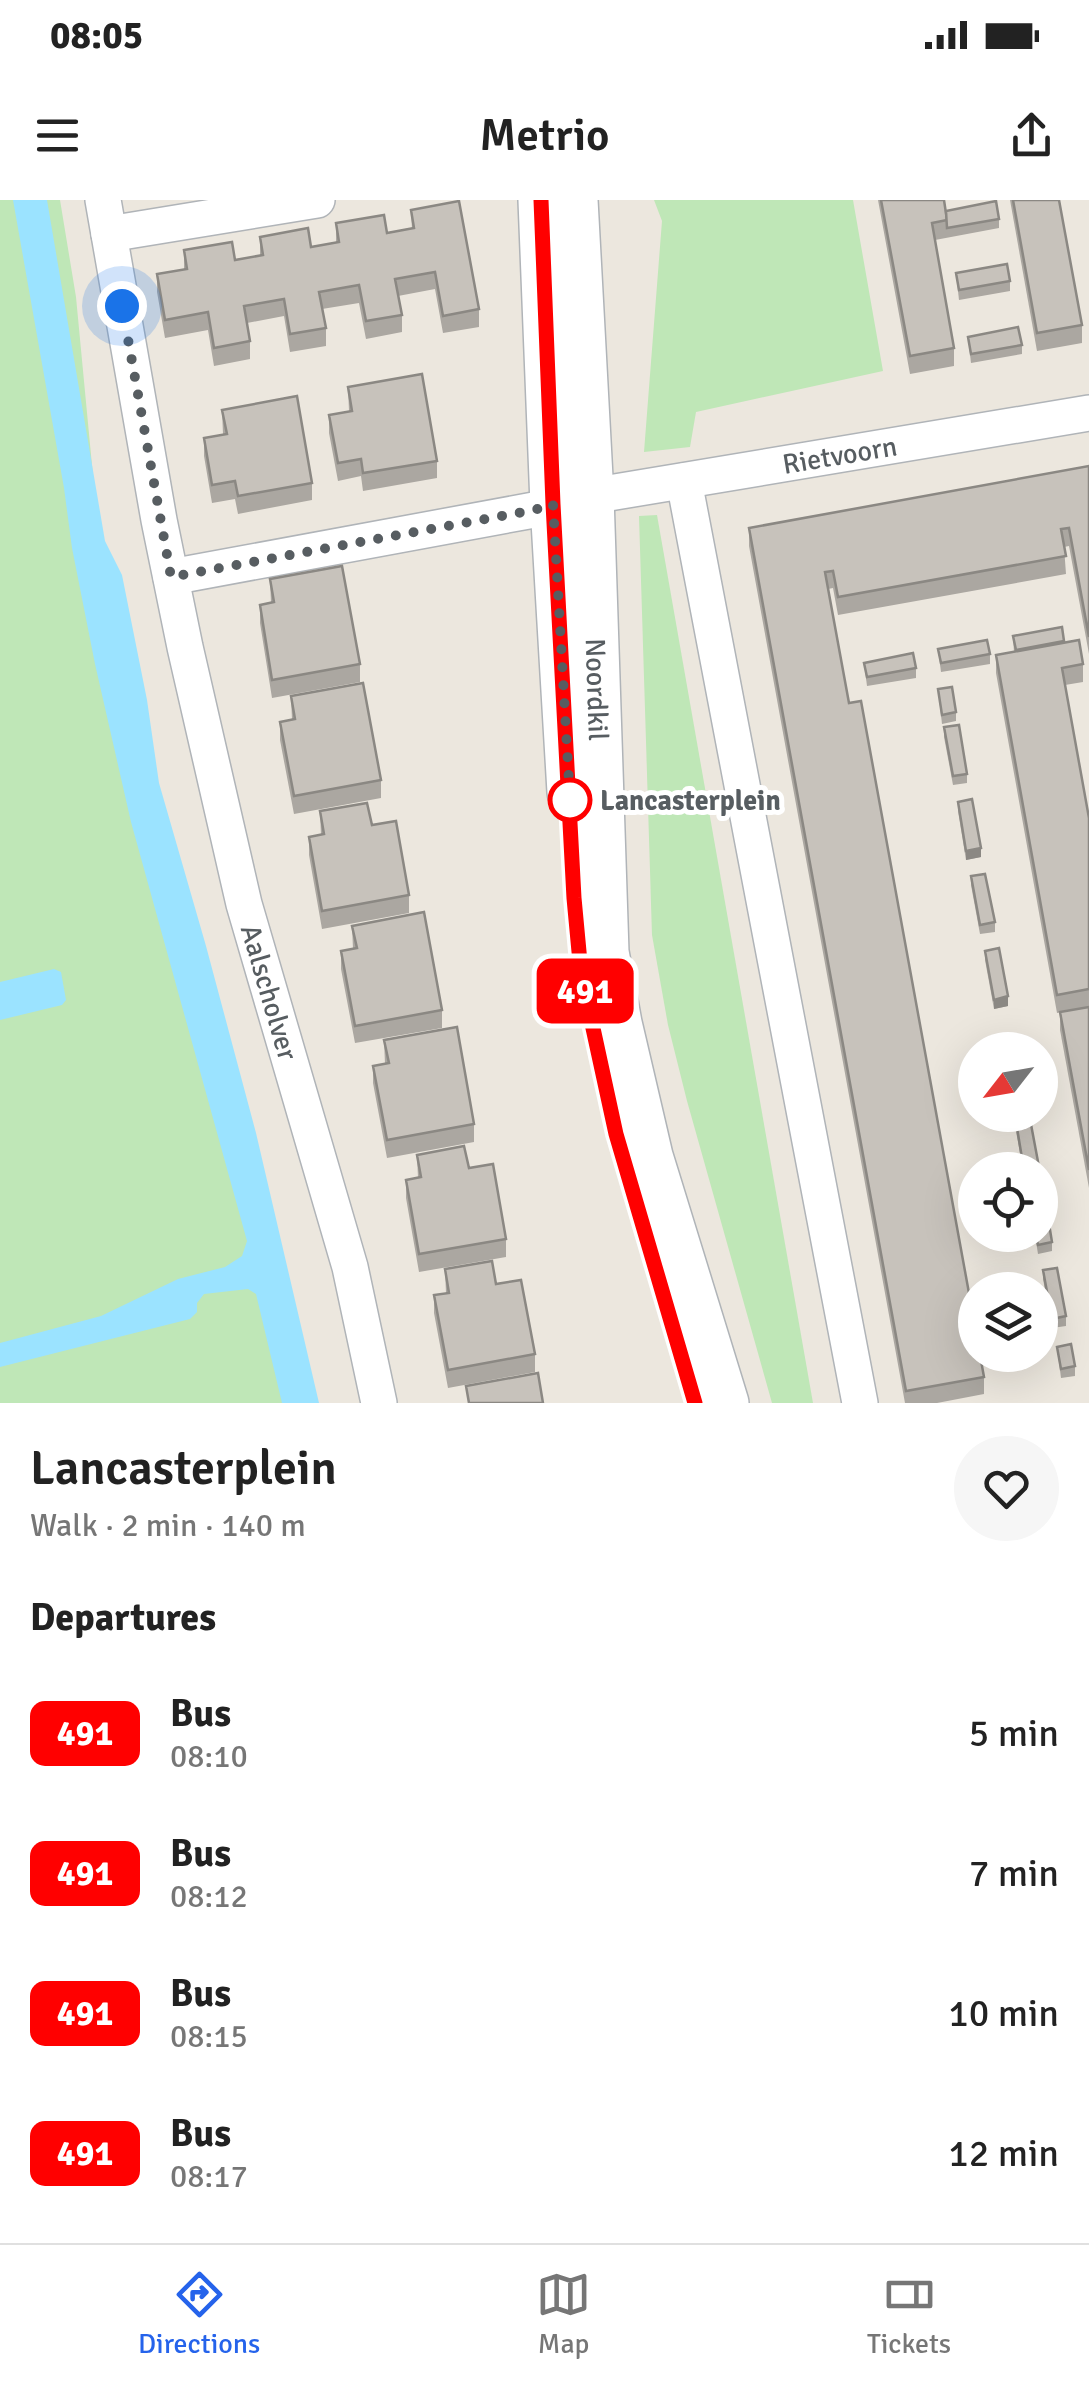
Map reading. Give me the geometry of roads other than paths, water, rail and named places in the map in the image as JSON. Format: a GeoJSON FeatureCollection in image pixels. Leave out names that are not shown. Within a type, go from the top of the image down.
{"type":"FeatureCollection","features":[{"type":"Feature","properties":{"kind":"street","name":"Aalscholver"},"geometry":{"type":"LineString","coordinates":[[317,200],[106,217],[185,647],[244,904],[350,1267],[379,1403]]}},
{"type":"Feature","properties":{"kind":"street","name":"Noordkil"},"geometry":{"type":"LineString","coordinates":[[542,200],[572,500],[600,830],[606,952],[650,1156],[726,1403]]}},
{"type":"Feature","properties":{"kind":"street","name":"Noordkil"},"geometry":{"type":"LineString","coordinates":[[575,200],[574,898],[581,973],[616,1134],[694,1403]]}},
{"type":"Feature","properties":{"kind":"street","name":"Rietvoorn"},"geometry":{"type":"LineString","coordinates":[[572,500],[1089,413]]}},
{"type":"Feature","properties":{"kind":"street"},"geometry":{"type":"LineString","coordinates":[[684,481],[860,1403]]}},
{"type":"Feature","properties":{"kind":"street"},"geometry":{"type":"LineString","coordinates":[[171,577],[572,500]]}},
{"type":"Feature","properties":{"kind":"water"},"geometry":{"type":"Polygon","coordinates":[[[13,200],[47,200],[105,541],[122,575],[159,783],[256,1133],[319,1403],[282,1403],[256,1294],[248,1289],[204,1294],[190,1319],[0,1367],[0,1343],[101,1316],[178,1279],[225,1267],[242,1256],[247,1241],[131,822],[95,664],[13,200]]]}},
{"type":"Feature","properties":{"kind":"water"},"geometry":{"type":"Polygon","coordinates":[[[54,969],[61,972],[66,1000],[62,1005],[0,1020],[0,982],[54,969]]]}},
{"type":"Feature","properties":{"kind":"place","name":"Lancasterplein"},"geometry":{"type":"Point","coordinates":[570,800]}}]}
